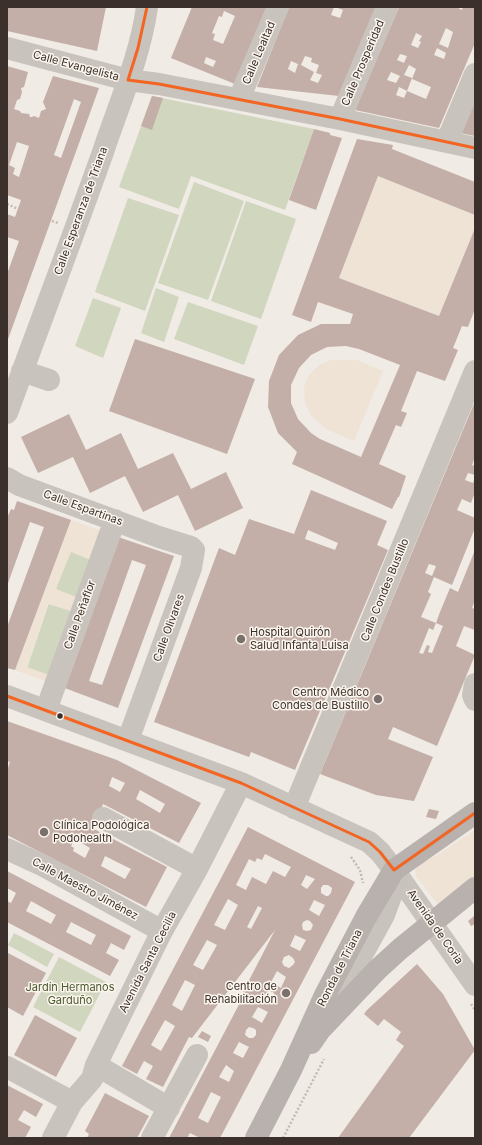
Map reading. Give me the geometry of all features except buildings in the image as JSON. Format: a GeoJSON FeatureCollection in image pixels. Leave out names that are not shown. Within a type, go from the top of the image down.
{"type":"FeatureCollection","features":[{"type":"Feature","properties":{"kind":"main road"},"geometry":{"type":"LineString","coordinates":[[395,872],[475,813]]}},
{"type":"Feature","properties":{"kind":"main road","name":"Ronda de Triana"},"geometry":{"type":"LineString","coordinates":[[256,1138],[291,1070],[324,995],[366,917],[395,872]]}},
{"type":"Feature","properties":{"kind":"main road","name":"Ronda de Triana"},"geometry":{"type":"LineString","coordinates":[[291,1070],[320,1030],[377,970],[432,922],[475,888]]}},
{"type":"Feature","properties":{"kind":"street","name":"Calle Esperanza de Triana"},"geometry":{"type":"LineString","coordinates":[[7,413],[128,80],[138,48],[147,7]]}},
{"type":"Feature","properties":{"kind":"street","name":"Calle Lealtad"},"geometry":{"type":"LineString","coordinates":[[239,99],[278,7]]}},
{"type":"Feature","properties":{"kind":"street","name":"Calle Prosperidad"},"geometry":{"type":"LineString","coordinates":[[340,119],[387,7]]}},
{"type":"Feature","properties":{"kind":"street","name":"Calle Evangelista"},"geometry":{"type":"LineString","coordinates":[[7,48],[128,80],[159,84],[239,99],[475,148]]}},
{"type":"Feature","properties":{"kind":"street"},"geometry":{"type":"LineString","coordinates":[[447,141],[475,74]]}},
{"type":"Feature","properties":{"kind":"street"},"geometry":{"type":"LineString","coordinates":[[22,371],[49,380]]}},
{"type":"Feature","properties":{"kind":"street","name":"Calle Condes Bustillo"},"geometry":{"type":"LineString","coordinates":[[294,808],[475,371]]}},
{"type":"Feature","properties":{"kind":"street","name":"Calle Espartinas"},"geometry":{"type":"LineString","coordinates":[[7,478],[19,485],[159,537]]}},
{"type":"Feature","properties":{"kind":"street","name":"Calle Peñaflor"},"geometry":{"type":"LineString","coordinates":[[46,710],[115,520]]}},
{"type":"Feature","properties":{"kind":"street","name":"Calle Olivares"},"geometry":{"type":"LineString","coordinates":[[128,740],[194,555],[194,550],[191,547],[159,537]]}},
{"type":"Feature","properties":{"kind":"street"},"geometry":{"type":"LineString","coordinates":[[475,684],[475,700]]}},
{"type":"Feature","properties":{"kind":"street","name":"Avenida de Coria"},"geometry":{"type":"LineString","coordinates":[[7,696],[241,783],[369,842],[380,852],[432,922],[475,986]]}},
{"type":"Feature","properties":{"kind":"street","name":"Avenida Santa Cecilia"},"geometry":{"type":"LineString","coordinates":[[53,1138],[72,1102],[92,1079],[96,1065],[162,931],[197,869],[241,783]]}},
{"type":"Feature","properties":{"kind":"street"},"geometry":{"type":"LineString","coordinates":[[103,818],[197,869]]}},
{"type":"Feature","properties":{"kind":"street","name":"Calle Maestro Jiménez"},"geometry":{"type":"LineString","coordinates":[[7,849],[44,866],[162,931]]}},
{"type":"Feature","properties":{"kind":"street","name":"Ronda de Triana"},"geometry":{"type":"LineString","coordinates":[[320,1030],[384,915],[394,888],[395,872]]}},
{"type":"Feature","properties":{"kind":"street"},"geometry":{"type":"LineString","coordinates":[[152,1138],[196,1056]]}},
{"type":"Feature","properties":{"kind":"street"},"geometry":{"type":"LineString","coordinates":[[96,1065],[168,1108]]}},
{"type":"Feature","properties":{"kind":"street"},"geometry":{"type":"LineString","coordinates":[[7,1066],[72,1102]]}},
{"type":"Feature","properties":{"kind":"path"},"geometry":{"type":"LineString","coordinates":[[7,204],[18,208]]}},
{"type":"Feature","properties":{"kind":"path"},"geometry":{"type":"LineString","coordinates":[[348,853],[353,858],[363,876],[364,887]]}},
{"type":"Feature","properties":{"kind":"path"},"geometry":{"type":"LineString","coordinates":[[283,1138],[326,1053]]}},
{"type":"Feature","properties":{"kind":"green space"},"geometry":{"type":"Polygon","coordinates":[[[152,96],[314,129],[285,210],[191,176],[179,209],[119,187],[152,96]]]}},
{"type":"Feature","properties":{"kind":"green space"},"geometry":{"type":"Polygon","coordinates":[[[194,182],[244,201],[208,300],[158,283],[194,182]]]}},
{"type":"Feature","properties":{"kind":"green space"},"geometry":{"type":"Polygon","coordinates":[[[128,198],[179,215],[145,311],[95,292],[128,198]]]}},
{"type":"Feature","properties":{"kind":"green space"},"geometry":{"type":"Polygon","coordinates":[[[246,201],[296,219],[261,319],[211,301],[246,201]]]}},
{"type":"Feature","properties":{"kind":"green space"},"geometry":{"type":"Polygon","coordinates":[[[156,288],[179,297],[164,342],[141,333],[156,288]]]}},
{"type":"Feature","properties":{"kind":"green space"},"geometry":{"type":"Polygon","coordinates":[[[93,298],[121,308],[103,358],[75,346],[93,298]]]}},
{"type":"Feature","properties":{"kind":"green space"},"geometry":{"type":"Polygon","coordinates":[[[188,302],[258,326],[244,365],[174,339],[188,302]]]}},
{"type":"Feature","properties":{"kind":"green space"},"geometry":{"type":"Polygon","coordinates":[[[71,551],[93,560],[78,598],[55,589],[71,551]]]}},
{"type":"Feature","properties":{"kind":"green space"},"geometry":{"type":"Polygon","coordinates":[[[49,603],[74,612],[52,677],[27,668],[49,603]]]}},
{"type":"Feature","properties":{"kind":"green space"},"geometry":{"type":"Polygon","coordinates":[[[14,933],[54,954],[47,967],[8,945],[14,933]]]}},
{"type":"Feature","properties":{"kind":"green space","name":"Jardín Hermanos Garduño"},"geometry":{"type":"Polygon","coordinates":[[[59,957],[106,982],[80,1032],[33,1007],[59,957]]]}},
{"type":"Feature","properties":{"kind":"shaded area"},"geometry":{"type":"Polygon","coordinates":[[[378,176],[475,215],[475,227],[439,316],[339,278],[378,176]]]}},
{"type":"Feature","properties":{"kind":"shaded area"},"geometry":{"type":"Polygon","coordinates":[[[331,360],[357,360],[383,371],[354,441],[328,430],[319,423],[310,414],[305,402],[304,388],[309,375],[319,365],[331,360]]]}},
{"type":"Feature","properties":{"kind":"shaded area"},"geometry":{"type":"Polygon","coordinates":[[[71,520],[118,537],[62,687],[15,670],[71,520]],[[71,552],[56,589],[78,598],[93,561],[71,552]],[[48,604],[27,667],[52,676],[74,612],[48,604]]]}},
{"type":"Feature","properties":{"kind":"shaded area"},"geometry":{"type":"Polygon","coordinates":[[[475,830],[475,876],[439,906],[416,876],[415,870],[420,864],[439,854],[475,830]]]}},
{"type":"Feature","properties":{"kind":"transit line"},"geometry":{"type":"LineString","coordinates":[[147,7],[138,48],[128,80],[159,84],[340,119],[475,148]]}},
{"type":"Feature","properties":{"kind":"transit line"},"geometry":{"type":"LineString","coordinates":[[7,696],[241,783],[369,842],[380,852],[394,870],[475,813]]}},
{"type":"Feature","properties":{"kind":"place","name":"Hospital Quirón Salud Infanta Luisa"},"geometry":{"type":"Point","coordinates":[241,639]}},
{"type":"Feature","properties":{"kind":"place","name":"Centro Médico Condes de Bustillo"},"geometry":{"type":"Point","coordinates":[378,699]}},
{"type":"Feature","properties":{"kind":"place","name":"Clínica Podológica Podohealth"},"geometry":{"type":"Point","coordinates":[44,832]}},
{"type":"Feature","properties":{"kind":"place","name":"Centro de Rehabilitación"},"geometry":{"type":"Point","coordinates":[286,993]}}]}
